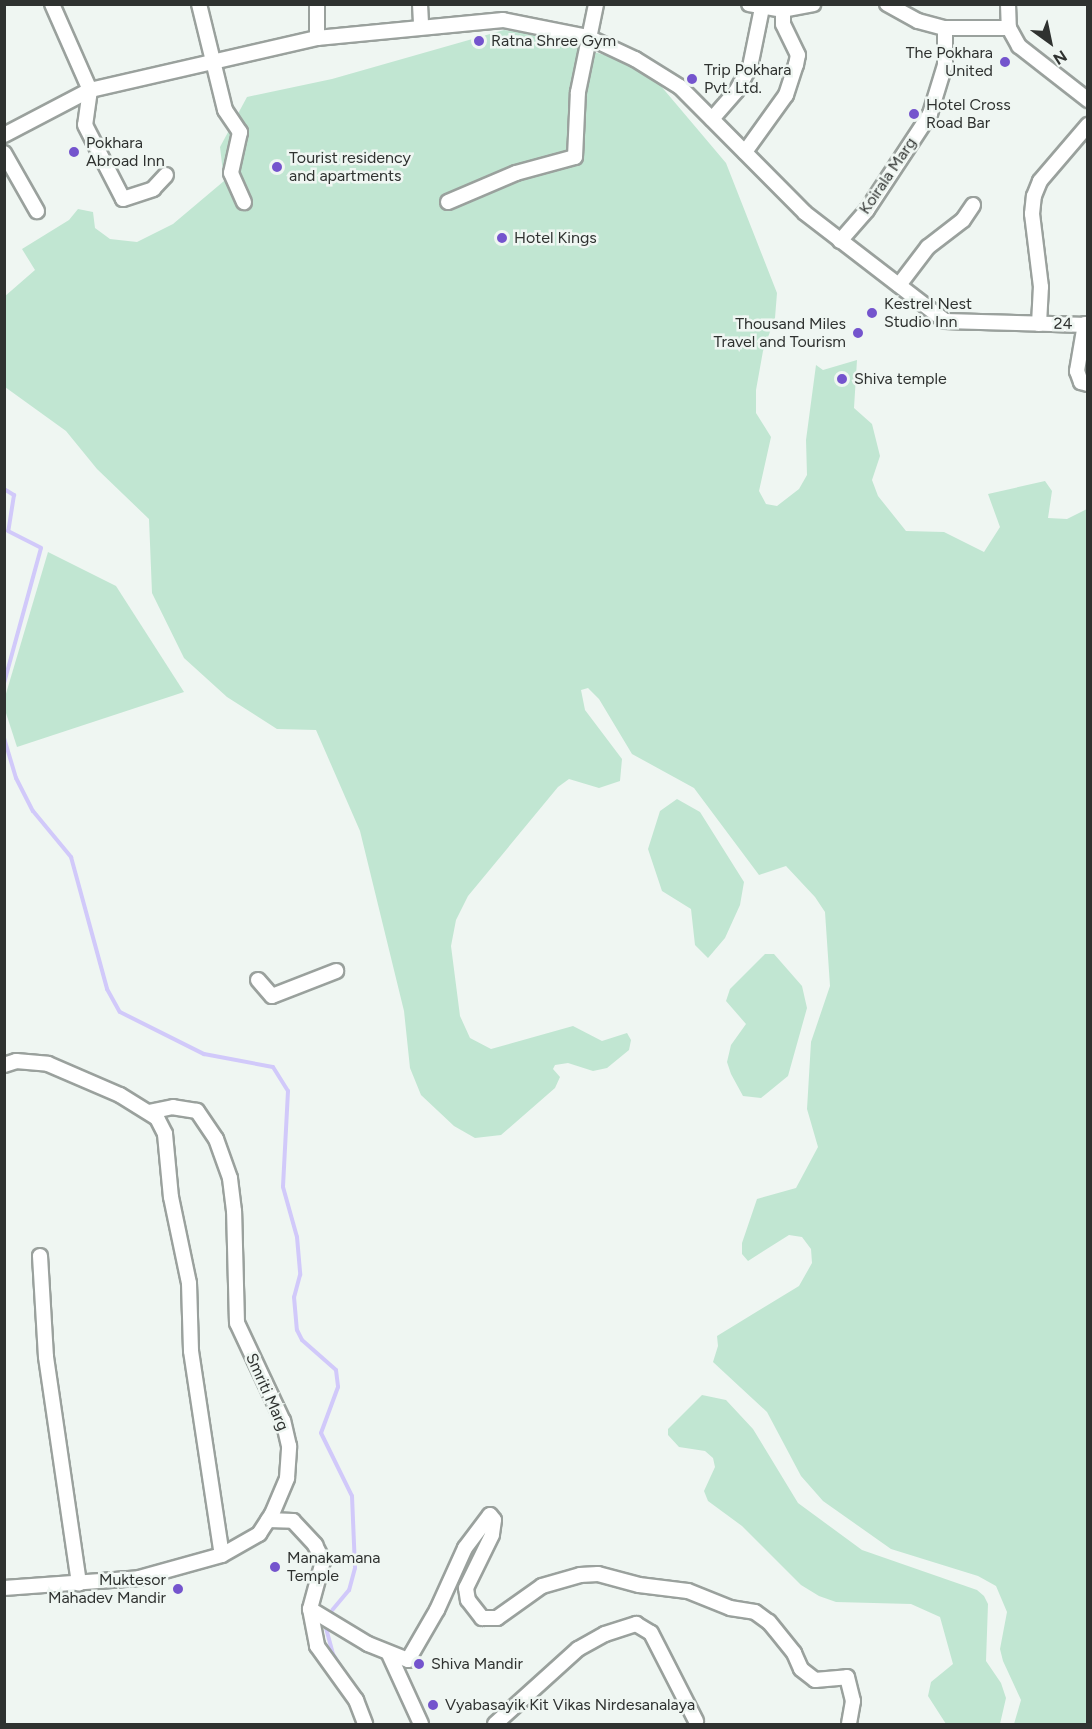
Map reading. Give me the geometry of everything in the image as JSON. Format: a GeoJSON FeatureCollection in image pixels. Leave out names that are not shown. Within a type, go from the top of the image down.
{"type":"FeatureCollection","features":[{"type":"Feature","properties":{"kind":"street"},"geometry":{"type":"LineString","coordinates":[[52,4],[90,90],[85,125],[123,199],[153,189],[166,176]]}},
{"type":"Feature","properties":{"kind":"street"},"geometry":{"type":"LineString","coordinates":[[199,4],[201,21],[216,63],[225,110],[240,132],[231,173],[244,202]]}},
{"type":"Feature","properties":{"kind":"street"},"geometry":{"type":"LineString","coordinates":[[317,4],[317,38]]}},
{"type":"Feature","properties":{"kind":"street"},"geometry":{"type":"LineString","coordinates":[[420,4],[422,26]]}},
{"type":"Feature","properties":{"kind":"street"},"geometry":{"type":"LineString","coordinates":[[448,202],[516,173],[575,157],[579,92],[596,4]]}},
{"type":"Feature","properties":{"kind":"street"},"geometry":{"type":"LineString","coordinates":[[712,119],[738,90],[750,67],[755,6],[783,10],[813,4]]}},
{"type":"Feature","properties":{"kind":"street"},"geometry":{"type":"LineString","coordinates":[[887,4],[918,21],[945,28],[1009,28]]}},
{"type":"Feature","properties":{"kind":"street"},"geometry":{"type":"LineString","coordinates":[[1008,4],[1009,28],[1024,51],[1088,100]]}},
{"type":"Feature","properties":{"kind":"street"},"geometry":{"type":"LineString","coordinates":[[744,152],[783,101],[796,65],[798,55],[783,24],[783,10]]}},
{"type":"Feature","properties":{"kind":"street","name":"24"},"geometry":{"type":"LineString","coordinates":[[4,135],[90,90],[216,63],[317,38],[422,26],[503,20],[588,37],[635,59],[680,87],[805,213],[945,321],[1086,325]]}},
{"type":"Feature","properties":{"kind":"street","name":"Koirala Marg"},"geometry":{"type":"LineString","coordinates":[[840,241],[867,210],[930,114],[945,65],[945,28]]}},
{"type":"Feature","properties":{"kind":"street"},"geometry":{"type":"LineString","coordinates":[[1039,324],[1041,287],[1032,214],[1034,196],[1040,181],[1088,125]]}},
{"type":"Feature","properties":{"kind":"street"},"geometry":{"type":"LineString","coordinates":[[4,153],[37,211]]}},
{"type":"Feature","properties":{"kind":"street"},"geometry":{"type":"LineString","coordinates":[[899,285],[928,247],[963,220],[973,205]]}},
{"type":"Feature","properties":{"kind":"street"},"geometry":{"type":"LineString","coordinates":[[1086,325],[1077,371],[1081,382],[1088,384]]}},
{"type":"Feature","properties":{"kind":"street"},"geometry":{"type":"LineString","coordinates":[[258,980],[272,996],[336,971]]}},
{"type":"Feature","properties":{"kind":"street"},"geometry":{"type":"LineString","coordinates":[[4,1065],[16,1061],[48,1064],[149,1112],[157,1118],[165,1134],[171,1197],[189,1283],[191,1351],[222,1555]]}},
{"type":"Feature","properties":{"kind":"street","name":"Smriti Marg"},"geometry":{"type":"LineString","coordinates":[[4,1588],[139,1578],[222,1555],[259,1534],[268,1520],[286,1478],[289,1446],[283,1421],[237,1323],[230,1178],[216,1139],[197,1111],[173,1107],[149,1112]]}},
{"type":"Feature","properties":{"kind":"street"},"geometry":{"type":"LineString","coordinates":[[40,1256],[46,1357],[79,1584]]}},
{"type":"Feature","properties":{"kind":"street"},"geometry":{"type":"LineString","coordinates":[[310,1609],[388,1654],[408,1660],[413,1657],[465,1548],[490,1515],[494,1520],[492,1535],[466,1588],[468,1600],[482,1618],[497,1618],[542,1586],[580,1575],[598,1574],[639,1585],[688,1591],[762,1617],[794,1653],[801,1669],[815,1680],[847,1677],[853,1701],[849,1725]]}},
{"type":"Feature","properties":{"kind":"street"},"geometry":{"type":"LineString","coordinates":[[268,1520],[293,1521],[315,1545],[323,1561],[310,1609],[317,1646],[356,1700],[365,1725]]}},
{"type":"Feature","properties":{"kind":"street"},"geometry":{"type":"LineString","coordinates":[[495,1725],[578,1649],[605,1634],[636,1624],[651,1633],[696,1721]]}},
{"type":"Feature","properties":{"kind":"street"},"geometry":{"type":"LineString","coordinates":[[388,1654],[421,1725]]}},
{"type":"Feature","properties":{"kind":"green space"},"geometry":{"type":"Polygon","coordinates":[[[504,30],[568,37],[594,52],[644,66],[726,163],[777,293],[775,318],[763,351],[756,390],[756,413],[771,437],[759,491],[766,504],[777,506],[799,489],[807,475],[806,440],[816,365],[823,370],[857,360],[854,408],[872,424],[880,456],[872,480],[878,496],[906,531],[944,532],[984,552],[1000,527],[988,494],[1045,481],[1052,491],[1048,518],[1067,519],[1087,509],[1087,1724],[1014,1724],[1021,1700],[1000,1649],[1007,1612],[996,1586],[978,1576],[891,1549],[823,1501],[801,1476],[767,1412],[713,1362],[718,1346],[717,1336],[799,1286],[812,1263],[811,1249],[802,1237],[789,1235],[748,1261],[742,1254],[742,1243],[757,1199],[796,1188],[818,1147],[807,1109],[811,1042],[830,986],[825,912],[815,897],[786,866],[759,875],[694,788],[632,754],[599,699],[588,688],[581,690],[585,710],[622,759],[620,781],[599,788],[569,779],[558,787],[468,896],[456,920],[451,946],[460,1016],[470,1038],[491,1049],[573,1026],[602,1041],[627,1033],[631,1040],[629,1050],[607,1068],[593,1071],[568,1063],[555,1065],[553,1069],[560,1077],[555,1088],[501,1135],[475,1138],[454,1126],[421,1095],[410,1068],[404,1011],[360,831],[316,730],[277,729],[227,697],[184,658],[152,593],[149,519],[97,469],[66,431],[5,387],[4,297],[35,270],[22,249],[69,220],[78,209],[93,212],[95,228],[110,239],[137,242],[173,224],[224,181],[220,147],[247,97],[332,79],[504,30]]]}},
{"type":"Feature","properties":{"kind":"green space"},"geometry":{"type":"Polygon","coordinates":[[[48,552],[116,586],[184,692],[17,747],[5,710],[5,697],[48,552]]]}},
{"type":"Feature","properties":{"kind":"green space"},"geometry":{"type":"Polygon","coordinates":[[[677,799],[700,812],[744,882],[740,905],[725,938],[708,958],[695,945],[691,909],[662,891],[648,849],[660,811],[677,799]]]}},
{"type":"Feature","properties":{"kind":"green space"},"geometry":{"type":"Polygon","coordinates":[[[765,954],[774,954],[802,986],[807,1008],[788,1076],[761,1098],[743,1096],[731,1074],[727,1062],[731,1045],[746,1024],[726,1001],[730,989],[765,954]]]}},
{"type":"Feature","properties":{"kind":"green space"},"geometry":{"type":"Polygon","coordinates":[[[702,1395],[726,1400],[753,1429],[798,1503],[862,1550],[977,1590],[984,1596],[988,1604],[986,1661],[1001,1683],[1006,1698],[1000,1724],[946,1724],[928,1696],[931,1682],[953,1664],[940,1617],[911,1604],[836,1602],[819,1596],[801,1585],[742,1526],[708,1501],[704,1491],[715,1467],[713,1458],[705,1451],[679,1447],[668,1435],[668,1429],[702,1395]]]}},
{"type":"Feature","properties":{"kind":"waterway"},"geometry":{"type":"LineString","coordinates":[[4,489],[14,495],[8,531],[41,548],[4,683]]}},
{"type":"Feature","properties":{"kind":"waterway"},"geometry":{"type":"LineString","coordinates":[[4,738],[16,778],[33,811],[71,857],[107,989],[120,1012],[204,1054],[273,1067],[288,1091],[283,1187],[297,1237],[300,1275],[294,1297],[297,1330],[302,1340],[336,1370],[338,1387],[321,1433],[352,1496],[355,1568],[349,1590],[332,1610]]}},
{"type":"Feature","properties":{"kind":"waterway"},"geometry":{"type":"LineString","coordinates":[[326,1628],[333,1654],[364,1704]]}},
{"type":"Feature","properties":{"kind":"place","name":"Ratna Shree Gym"},"geometry":{"type":"Point","coordinates":[479,41]}},
{"type":"Feature","properties":{"kind":"place","name":"The Pokhara United"},"geometry":{"type":"Point","coordinates":[1005,62]}},
{"type":"Feature","properties":{"kind":"place","name":"Trip Pokhara Pvt. Ltd."},"geometry":{"type":"Point","coordinates":[692,79]}},
{"type":"Feature","properties":{"kind":"place","name":"Hotel Cross Road Bar"},"geometry":{"type":"Point","coordinates":[914,114]}},
{"type":"Feature","properties":{"kind":"place","name":"Pokhara Abroad Inn"},"geometry":{"type":"Point","coordinates":[74,152]}},
{"type":"Feature","properties":{"kind":"place","name":"Tourist residency and apartments"},"geometry":{"type":"Point","coordinates":[277,167]}},
{"type":"Feature","properties":{"kind":"place","name":"Hotel Kings"},"geometry":{"type":"Point","coordinates":[502,238]}},
{"type":"Feature","properties":{"kind":"place","name":"Kestrel Nest Studio Inn"},"geometry":{"type":"Point","coordinates":[872,313]}},
{"type":"Feature","properties":{"kind":"place","name":"Thousand Miles Travel and Tourism"},"geometry":{"type":"Point","coordinates":[858,333]}},
{"type":"Feature","properties":{"kind":"place","name":"Shiva temple"},"geometry":{"type":"Point","coordinates":[842,379]}},
{"type":"Feature","properties":{"kind":"place","name":"Manakamana Temple"},"geometry":{"type":"Point","coordinates":[275,1567]}},
{"type":"Feature","properties":{"kind":"place","name":"Muktesor Mahadev Mandir"},"geometry":{"type":"Point","coordinates":[178,1589]}},
{"type":"Feature","properties":{"kind":"place","name":"Shiva Mandir"},"geometry":{"type":"Point","coordinates":[419,1664]}},
{"type":"Feature","properties":{"kind":"place","name":"Vyabasayik Kit Vikas Nirdesanalaya"},"geometry":{"type":"Point","coordinates":[433,1705]}}]}
